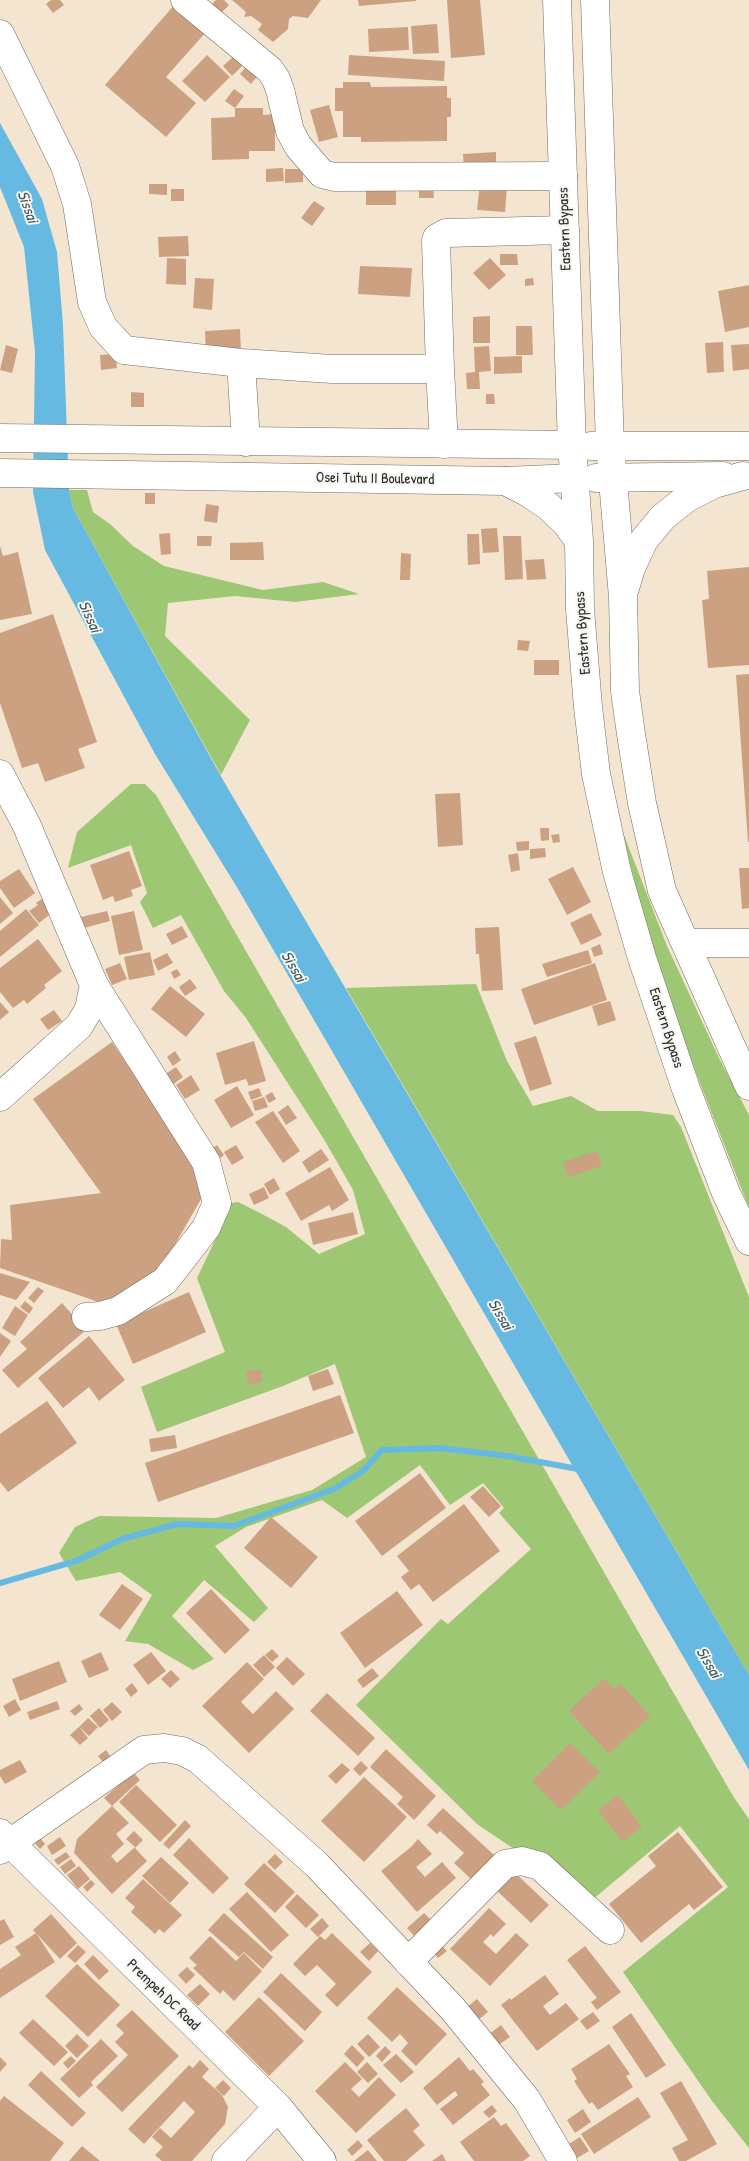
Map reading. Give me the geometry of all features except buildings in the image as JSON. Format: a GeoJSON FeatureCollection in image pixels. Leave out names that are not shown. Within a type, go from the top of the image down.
{"type":"FeatureCollection","features":[{"type":"Feature","properties":{"kind":"main road"},"geometry":{"type":"LineString","coordinates":[[185,0],[270,70],[280,90],[290,131],[298,146],[322,174],[334,177],[563,176]]}},
{"type":"Feature","properties":{"kind":"main road","name":"Eastern Bypass"},"geometry":{"type":"LineString","coordinates":[[557,0],[572,445],[579,541],[580,609],[596,774],[617,872],[642,958],[686,1090],[726,1194],[749,1241]]}},
{"type":"Feature","properties":{"kind":"main road"},"geometry":{"type":"LineString","coordinates":[[595,0],[610,446],[623,597],[625,691],[642,803],[662,891],[749,1086]]}},
{"type":"Feature","properties":{"kind":"main road"},"geometry":{"type":"LineString","coordinates":[[0,34],[65,166],[77,204],[92,302],[103,327],[124,350],[241,363],[332,370],[440,369]]}},
{"type":"Feature","properties":{"kind":"main road"},"geometry":{"type":"LineString","coordinates":[[444,444],[436,241],[446,233],[565,230]]}},
{"type":"Feature","properties":{"kind":"main road"},"geometry":{"type":"LineString","coordinates":[[241,363],[246,442]]}},
{"type":"Feature","properties":{"kind":"main road"},"geometry":{"type":"LineString","coordinates":[[8,438],[610,446],[749,446]]}},
{"type":"Feature","properties":{"kind":"main road","name":"Osei Tutu II Boulevard"},"geometry":{"type":"LineString","coordinates":[[8,473],[505,481],[574,478],[746,476]]}},
{"type":"Feature","properties":{"kind":"main road"},"geometry":{"type":"LineString","coordinates":[[623,597],[631,568],[644,540],[663,517],[687,498],[714,484],[746,476]]}},
{"type":"Feature","properties":{"kind":"main road"},"geometry":{"type":"LineString","coordinates":[[505,481],[527,492],[548,506],[566,523],[579,541]]}},
{"type":"Feature","properties":{"kind":"main road"},"geometry":{"type":"LineString","coordinates":[[0,774],[27,826],[94,985],[206,1162],[217,1203],[206,1228],[165,1281],[118,1311],[100,1316],[86,1317]]}},
{"type":"Feature","properties":{"kind":"main road"},"geometry":{"type":"LineString","coordinates":[[686,943],[749,942]]}},
{"type":"Feature","properties":{"kind":"main road"},"geometry":{"type":"LineString","coordinates":[[0,1097],[79,1026],[89,1009],[94,985]]}},
{"type":"Feature","properties":{"kind":"main road"},"geometry":{"type":"LineString","coordinates":[[3,1842],[144,1750],[164,1748],[182,1751],[198,1759],[317,1865],[452,2008],[527,2100],[563,2161]]}},
{"type":"Feature","properties":{"kind":"main road","name":"Prempeh DC Road"},"geometry":{"type":"LineString","coordinates":[[3,1842],[278,2108],[322,2161]]}},
{"type":"Feature","properties":{"kind":"main road"},"geometry":{"type":"LineString","coordinates":[[408,1962],[505,1864],[522,1861],[540,1866],[610,1930]]}},
{"type":"Feature","properties":{"kind":"main road"},"geometry":{"type":"LineString","coordinates":[[226,2161],[278,2108]]}},
{"type":"Feature","properties":{"kind":"green space"},"geometry":{"type":"Polygon","coordinates":[[[69,490],[87,490],[93,512],[110,524],[133,546],[164,566],[263,590],[323,582],[359,594],[295,602],[235,596],[168,603],[165,636],[250,720],[221,775],[73,508],[69,490]]]}},
{"type":"Feature","properties":{"kind":"green space"},"geometry":{"type":"Polygon","coordinates":[[[131,784],[145,784],[156,795],[733,1796],[749,1819],[749,2148],[712,2101],[623,1972],[728,1887],[680,1826],[591,1901],[477,1824],[356,1705],[441,1619],[448,1624],[531,1549],[499,1513],[504,1508],[483,1483],[450,1505],[420,1465],[347,1518],[322,1500],[246,1527],[215,1546],[268,1608],[254,1622],[204,1580],[172,1616],[214,1659],[193,1670],[148,1644],[125,1641],[152,1595],[120,1572],[76,1581],[59,1553],[75,1527],[99,1516],[216,1518],[312,1490],[366,1457],[335,1364],[283,1386],[157,1432],[141,1387],[225,1352],[197,1278],[217,1236],[220,1205],[238,1202],[286,1227],[319,1254],[365,1234],[353,1190],[325,1141],[246,1018],[224,991],[181,915],[153,928],[140,902],[147,893],[131,845],[68,868],[77,832],[131,784]]]}},
{"type":"Feature","properties":{"kind":"green space"},"geometry":{"type":"Polygon","coordinates":[[[622,830],[667,946],[719,1058],[749,1115],[749,1208],[656,971],[622,830]]]}},
{"type":"Feature","properties":{"kind":"green space"},"geometry":{"type":"Polygon","coordinates":[[[476,984],[507,1061],[533,1106],[571,1096],[598,1111],[640,1111],[673,1115],[681,1127],[749,1297],[749,1675],[346,988],[476,984]]]}},
{"type":"Feature","properties":{"kind":"water","name":"Sissai"},"geometry":{"type":"Polygon","coordinates":[[[0,123],[42,199],[57,252],[63,325],[69,490],[73,508],[223,780],[749,1675],[749,1770],[238,889],[155,754],[45,550],[33,492],[35,352],[24,247],[0,187],[0,123]]]}},
{"type":"Feature","properties":{"kind":"waterway"},"geometry":{"type":"LineString","coordinates":[[0,1583],[76,1561],[122,1539],[177,1524],[234,1526],[334,1489],[363,1471],[382,1450],[440,1448],[508,1456],[583,1470]]}}]}
